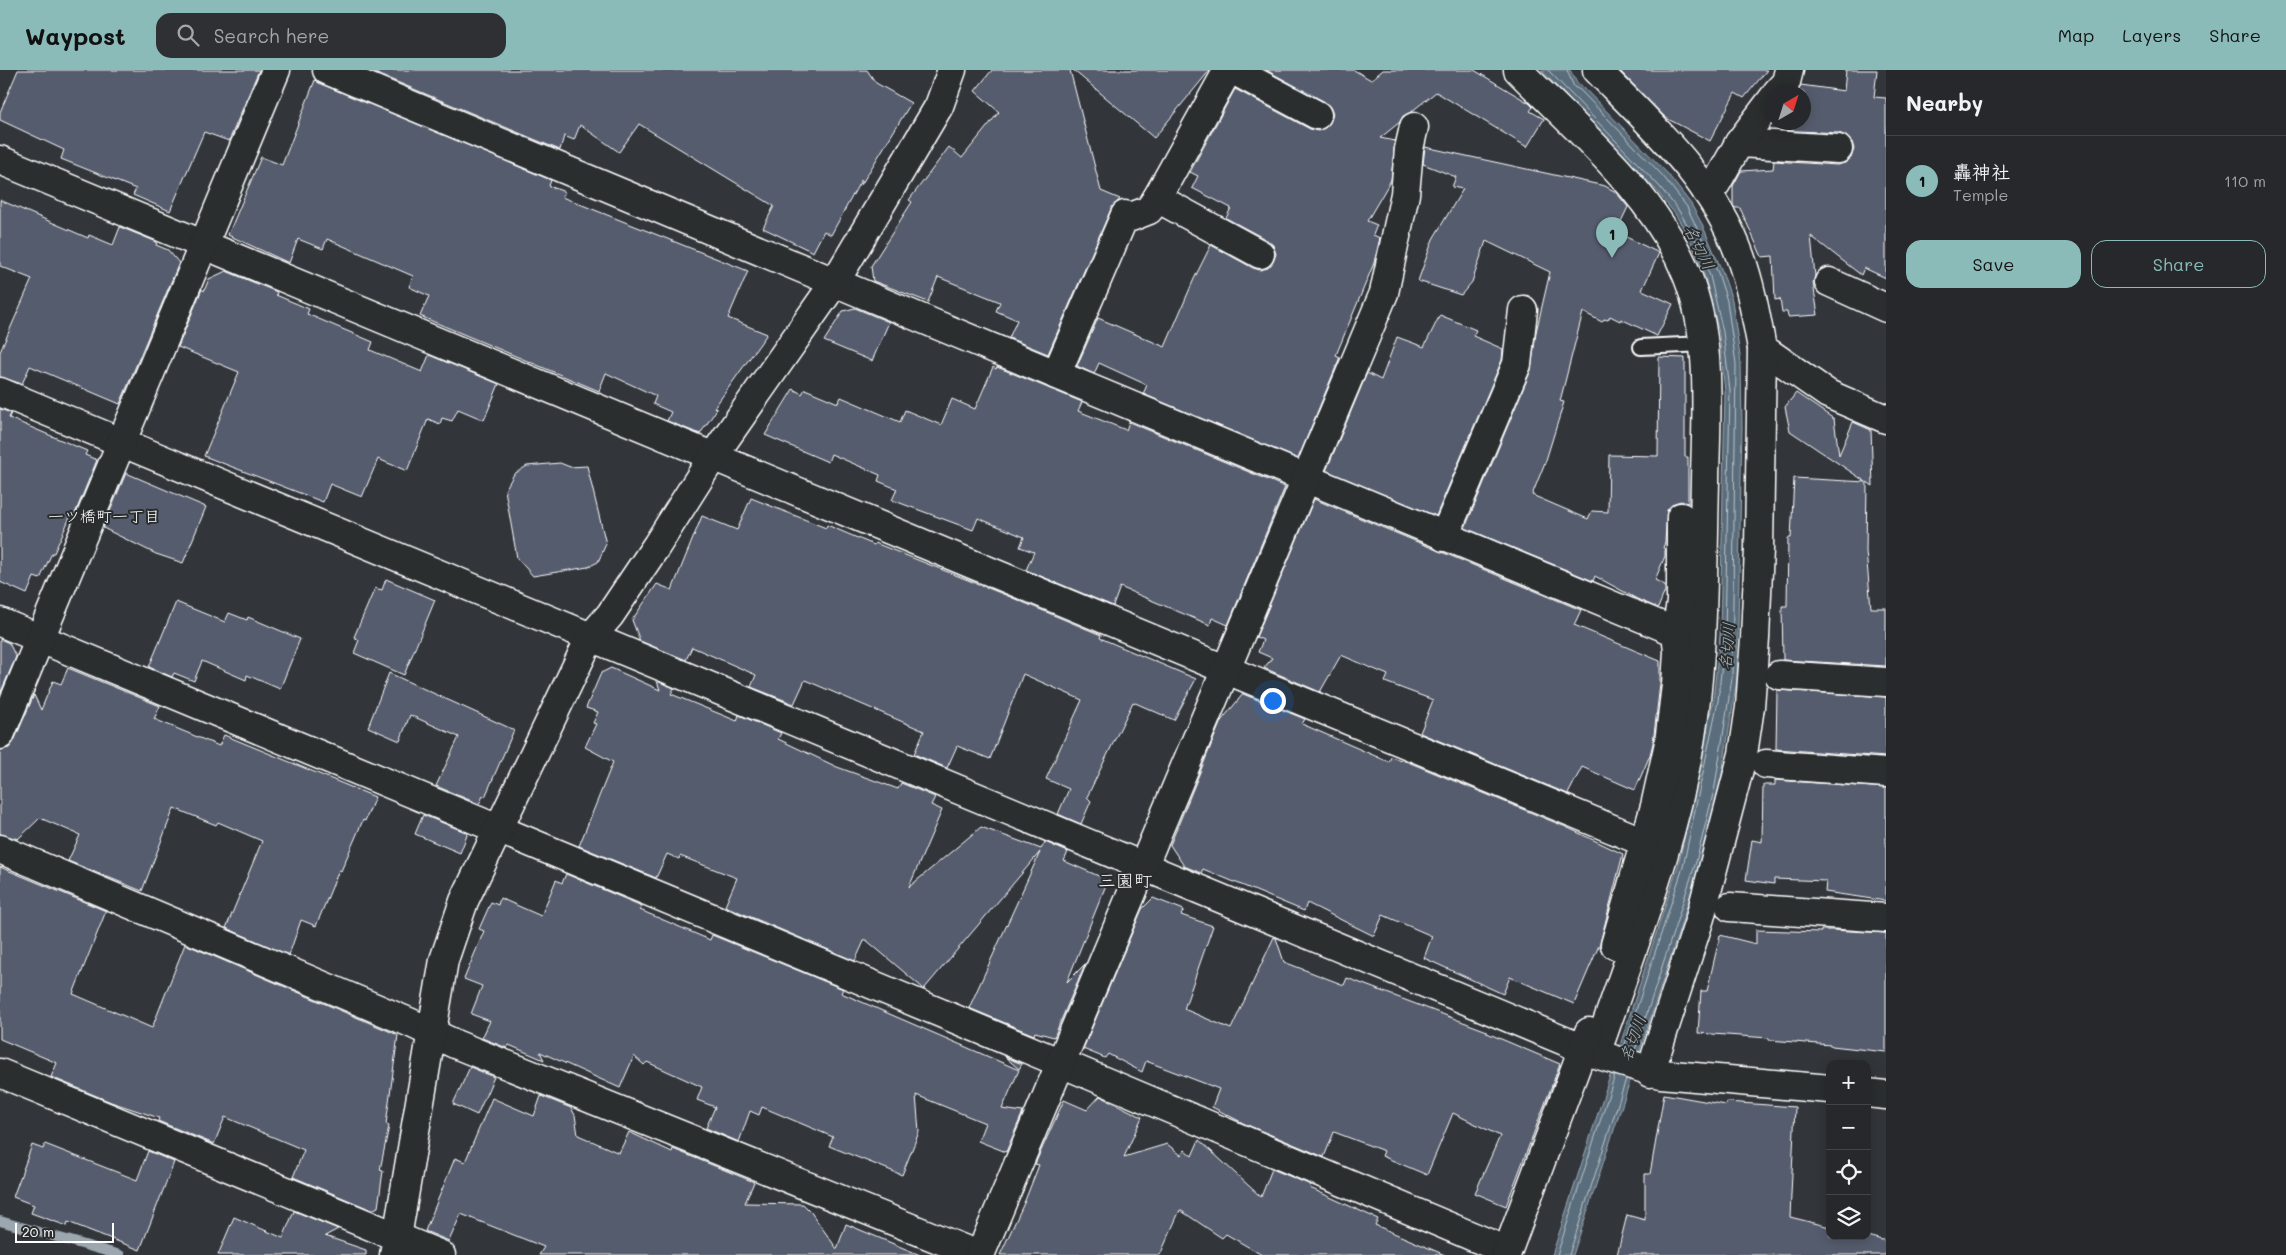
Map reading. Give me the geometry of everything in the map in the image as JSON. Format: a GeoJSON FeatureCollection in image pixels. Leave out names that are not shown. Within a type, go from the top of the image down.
{"type":"FeatureCollection","features":[{"type":"Feature","properties":{"kind":"street"},"geometry":{"type":"LineString","coordinates":[[0,734],[276,70]]}},
{"type":"Feature","properties":{"kind":"street"},"geometry":{"type":"LineString","coordinates":[[326,70],[1306,480],[1676,632]]}},
{"type":"Feature","properties":{"kind":"street"},"geometry":{"type":"LineString","coordinates":[[396,1246],[430,1032],[444,960],[464,901],[498,829],[590,638],[610,615],[642,569],[714,455],[835,282],[939,106],[952,70]]}},
{"type":"Feature","properties":{"kind":"street"},"geometry":{"type":"LineString","coordinates":[[1056,375],[1125,215],[1131,217],[1150,210],[1228,70]]}},
{"type":"Feature","properties":{"kind":"street"},"geometry":{"type":"LineString","coordinates":[[1233,70],[1317,114]]}},
{"type":"Feature","properties":{"kind":"street"},"geometry":{"type":"LineString","coordinates":[[0,622],[1061,1063],[1506,1253],[1595,1053],[1664,851],[1677,799],[1694,717],[1702,613],[1706,393],[1704,344],[1698,308],[1686,273],[1669,240],[1633,187],[1518,70]]}},
{"type":"Feature","properties":{"kind":"street"},"geometry":{"type":"LineString","coordinates":[[1598,70],[1681,156],[1706,191],[1740,254],[1751,287],[1762,348],[1759,550],[1755,638],[1750,707],[1743,754],[1700,918],[1647,1071]]}},
{"type":"Feature","properties":{"kind":"street"},"geometry":{"type":"LineString","coordinates":[[1783,85],[1789,70]]}},
{"type":"Feature","properties":{"kind":"street"},"geometry":{"type":"LineString","coordinates":[[1706,191],[1716,184],[1739,143],[1766,108]]}},
{"type":"Feature","properties":{"kind":"street"},"geometry":{"type":"LineString","coordinates":[[0,849],[430,1032],[979,1255],[1384,292],[1405,194],[1409,149],[1414,126]]}},
{"type":"Feature","properties":{"kind":"street"},"geometry":{"type":"LineString","coordinates":[[1739,143],[1838,149]]}},
{"type":"Feature","properties":{"kind":"street"},"geometry":{"type":"LineString","coordinates":[[0,160],[714,455],[1225,670],[1644,842]]}},
{"type":"Feature","properties":{"kind":"street"},"geometry":{"type":"LineString","coordinates":[[1157,198],[1260,254]]}},
{"type":"Feature","properties":{"kind":"street"},"geometry":{"type":"LineString","coordinates":[[1829,282],[1886,308]]}},
{"type":"Feature","properties":{"kind":"street"},"geometry":{"type":"LineString","coordinates":[[1444,537],[1517,364],[1523,310]]}},
{"type":"Feature","properties":{"kind":"street"},"geometry":{"type":"LineString","coordinates":[[1762,348],[1828,394],[1886,419]]}},
{"type":"Feature","properties":{"kind":"street"},"geometry":{"type":"LineString","coordinates":[[0,392],[121,444],[1595,1053],[1647,1071],[1826,1090]]}},
{"type":"Feature","properties":{"kind":"street"},"geometry":{"type":"LineString","coordinates":[[1595,1053],[1644,842],[1656,806],[1669,743],[1678,651],[1676,632],[1680,602],[1681,517]]}},
{"type":"Feature","properties":{"kind":"street"},"geometry":{"type":"LineString","coordinates":[[1779,675],[1886,682]]}},
{"type":"Feature","properties":{"kind":"street"},"geometry":{"type":"LineString","coordinates":[[1766,764],[1886,772]]}},
{"type":"Feature","properties":{"kind":"street"},"geometry":{"type":"LineString","coordinates":[[1730,907],[1886,918]]}},
{"type":"Feature","properties":{"kind":"street"},"geometry":{"type":"LineString","coordinates":[[0,1073],[396,1246],[441,1255]]}},
{"type":"Feature","properties":{"kind":"street"},"geometry":{"type":"LineString","coordinates":[[1871,1093],[1886,1094]]}},
{"type":"Feature","properties":{"kind":"lane"},"geometry":{"type":"LineString","coordinates":[[1641,347],[1704,344]]}},
{"type":"Feature","properties":{"kind":"water","name":"名切川"},"geometry":{"type":"Polygon","coordinates":[[[1541,70],[1570,70],[1578,84],[1667,173],[1691,204],[1702,224],[1732,300],[1741,363],[1742,427],[1737,679],[1720,787],[1701,864],[1573,1255],[1552,1255],[1678,866],[1713,700],[1720,635],[1725,392],[1719,333],[1705,277],[1690,239],[1675,214],[1656,190],[1541,70]]]}},
{"type":"Feature","properties":{"kind":"building"},"geometry":{"type":"Polygon","coordinates":[[[18,70],[259,70],[229,141],[204,132],[170,211],[133,195],[136,189],[61,159],[64,150],[0,120],[0,112],[18,70]]]}},
{"type":"Feature","properties":{"kind":"building"},"geometry":{"type":"Polygon","coordinates":[[[368,70],[867,70],[876,83],[911,103],[861,185],[861,180],[831,235],[824,231],[813,252],[763,228],[774,206],[639,124],[619,152],[580,125],[574,140],[564,136],[560,150],[368,70]]]}},
{"type":"Feature","properties":{"kind":"building"},"geometry":{"type":"Polygon","coordinates":[[[992,70],[1070,70],[1101,191],[1120,199],[1111,209],[1048,354],[1009,338],[1017,320],[996,311],[1000,302],[938,277],[928,302],[873,281],[871,266],[912,202],[909,200],[949,147],[962,158],[999,112],[975,91],[992,70]]]}},
{"type":"Feature","properties":{"kind":"building"},"geometry":{"type":"Polygon","coordinates":[[[1073,70],[1210,70],[1154,138],[1073,70]]]}},
{"type":"Feature","properties":{"kind":"building"},"geometry":{"type":"Polygon","coordinates":[[[1266,70],[1354,70],[1371,80],[1383,70],[1474,70],[1529,103],[1533,107],[1530,111],[1544,119],[1527,147],[1436,92],[1403,116],[1400,122],[1380,138],[1395,141],[1391,180],[1367,221],[1377,225],[1373,235],[1380,238],[1374,263],[1336,355],[1340,357],[1298,459],[1143,394],[1147,385],[1099,363],[1094,374],[1077,366],[1098,318],[1165,347],[1194,279],[1211,245],[1260,270],[1268,268],[1273,262],[1276,254],[1273,245],[1226,218],[1231,208],[1192,188],[1198,176],[1190,172],[1235,89],[1310,129],[1318,131],[1330,123],[1333,114],[1325,102],[1266,70]]]}},
{"type":"Feature","properties":{"kind":"building"},"geometry":{"type":"Polygon","coordinates":[[[1619,70],[1767,70],[1744,98],[1735,93],[1710,141],[1666,118],[1619,70]]]}},
{"type":"Feature","properties":{"kind":"building"},"geometry":{"type":"Polygon","coordinates":[[[1846,70],[1877,70],[1874,97],[1886,98],[1886,278],[1864,268],[1861,275],[1811,236],[1815,276],[1813,283],[1818,315],[1788,317],[1787,312],[1782,312],[1780,299],[1775,300],[1773,256],[1762,257],[1740,208],[1735,208],[1733,205],[1733,186],[1741,171],[1773,169],[1774,161],[1837,165],[1845,163],[1851,158],[1854,149],[1852,142],[1846,136],[1839,133],[1779,130],[1811,130],[1811,86],[1844,91],[1846,70]]]}},
{"type":"Feature","properties":{"kind":"building"},"geometry":{"type":"Polygon","coordinates":[[[315,80],[551,180],[549,186],[565,192],[562,197],[748,271],[728,318],[767,334],[714,408],[717,409],[700,434],[667,421],[671,412],[653,404],[656,396],[606,373],[599,391],[420,316],[429,296],[409,287],[413,276],[327,239],[323,249],[298,239],[289,263],[228,235],[261,157],[282,165],[315,80]]]}},
{"type":"Feature","properties":{"kind":"building"},"geometry":{"type":"Polygon","coordinates":[[[1425,147],[1605,186],[1616,192],[1628,207],[1616,232],[1659,253],[1642,290],[1673,304],[1657,336],[1621,319],[1620,321],[1610,316],[1608,320],[1604,319],[1602,322],[1583,312],[1560,401],[1564,402],[1546,460],[1532,495],[1588,519],[1592,511],[1608,512],[1609,455],[1658,456],[1659,357],[1685,358],[1685,457],[1688,457],[1688,503],[1681,501],[1674,503],[1667,510],[1663,548],[1665,549],[1665,556],[1655,580],[1665,585],[1665,591],[1658,608],[1595,576],[1593,581],[1465,528],[1531,370],[1536,332],[1550,272],[1486,241],[1472,282],[1461,295],[1418,281],[1433,239],[1463,189],[1452,187],[1456,177],[1423,164],[1425,147]]]}},
{"type":"Feature","properties":{"kind":"building"},"geometry":{"type":"Polygon","coordinates":[[[0,200],[88,238],[89,235],[113,245],[120,227],[157,242],[156,245],[168,250],[179,263],[120,404],[30,366],[22,384],[0,377],[0,352],[32,279],[0,266],[0,200]]]}},
{"type":"Feature","properties":{"kind":"building"},"geometry":{"type":"Polygon","coordinates":[[[226,271],[277,292],[276,295],[309,309],[307,314],[373,342],[370,350],[422,372],[429,355],[499,384],[484,420],[458,409],[452,421],[442,418],[440,424],[428,419],[407,471],[378,459],[362,497],[330,484],[323,502],[204,456],[239,372],[178,347],[202,289],[204,291],[209,279],[226,271]]]}},
{"type":"Feature","properties":{"kind":"building"},"geometry":{"type":"Polygon","coordinates":[[[855,308],[889,322],[872,361],[824,341],[843,311],[855,308]]]}},
{"type":"Feature","properties":{"kind":"building"},"geometry":{"type":"Polygon","coordinates":[[[1440,315],[1476,330],[1473,336],[1503,349],[1502,360],[1436,516],[1326,471],[1367,373],[1381,380],[1397,337],[1424,347],[1440,315]]]}},
{"type":"Feature","properties":{"kind":"building"},"geometry":{"type":"Polygon","coordinates":[[[993,367],[1082,402],[1078,411],[1126,430],[1129,422],[1285,487],[1228,625],[1212,618],[1210,625],[1120,587],[1113,606],[1026,570],[1034,552],[1020,547],[1024,537],[978,518],[973,530],[892,500],[897,489],[878,481],[880,475],[831,454],[828,462],[765,435],[793,389],[802,394],[805,389],[838,403],[841,397],[900,422],[905,410],[941,425],[952,399],[975,409],[993,367]]]}},
{"type":"Feature","properties":{"kind":"building"},"geometry":{"type":"Polygon","coordinates":[[[1796,393],[1834,419],[1839,455],[1853,422],[1871,430],[1873,486],[1867,482],[1866,551],[1871,608],[1886,608],[1886,666],[1783,660],[1782,606],[1787,606],[1788,538],[1791,538],[1794,478],[1866,482],[1790,431],[1785,407],[1796,393]]]}},
{"type":"Feature","properties":{"kind":"building"},"geometry":{"type":"Polygon","coordinates":[[[0,409],[11,413],[9,418],[87,451],[85,455],[97,460],[74,516],[71,515],[40,579],[34,577],[27,594],[0,582],[0,409]]]}},
{"type":"Feature","properties":{"kind":"building"},"geometry":{"type":"Polygon","coordinates":[[[560,463],[570,467],[587,466],[606,544],[598,562],[588,567],[533,576],[517,558],[505,490],[514,474],[527,466],[560,463]]]}},
{"type":"Feature","properties":{"kind":"building"},"geometry":{"type":"Polygon","coordinates":[[[126,473],[206,507],[183,563],[156,554],[103,528],[126,473]]]}},
{"type":"Feature","properties":{"kind":"building"},"geometry":{"type":"Polygon","coordinates":[[[751,498],[826,528],[827,525],[874,545],[875,543],[1008,596],[1101,635],[1100,638],[1196,679],[1174,720],[1133,702],[1087,797],[1091,801],[1081,824],[1058,814],[1069,789],[1046,779],[1082,700],[1023,674],[990,759],[957,746],[947,768],[914,754],[924,731],[805,680],[794,704],[751,687],[756,675],[692,647],[686,660],[640,641],[632,620],[657,584],[672,590],[702,516],[737,530],[751,498]]]}},
{"type":"Feature","properties":{"kind":"building"},"geometry":{"type":"Polygon","coordinates":[[[1314,499],[1581,610],[1574,625],[1660,661],[1660,684],[1653,743],[1635,790],[1582,767],[1568,794],[1420,733],[1433,700],[1385,682],[1388,675],[1341,655],[1320,692],[1264,668],[1272,658],[1258,652],[1263,640],[1256,637],[1314,499]]]}},
{"type":"Feature","properties":{"kind":"building"},"geometry":{"type":"Polygon","coordinates":[[[386,579],[435,600],[404,675],[354,653],[359,640],[354,637],[375,588],[382,590],[386,579]]]}},
{"type":"Feature","properties":{"kind":"building"},"geometry":{"type":"Polygon","coordinates":[[[176,602],[225,622],[229,613],[247,620],[248,617],[300,639],[280,689],[247,675],[246,680],[202,661],[194,681],[174,673],[172,677],[149,667],[176,602]]]}},
{"type":"Feature","properties":{"kind":"building"},"geometry":{"type":"Polygon","coordinates":[[[0,639],[9,643],[16,657],[0,694],[0,639]]]}},
{"type":"Feature","properties":{"kind":"building"},"geometry":{"type":"Polygon","coordinates":[[[68,668],[160,706],[154,719],[219,746],[224,735],[375,797],[341,871],[339,870],[316,926],[301,920],[289,955],[226,928],[262,841],[218,822],[216,825],[174,808],[142,891],[68,861],[80,835],[40,818],[18,839],[0,834],[0,750],[9,748],[14,741],[34,695],[41,710],[53,681],[61,684],[68,668]]]}},
{"type":"Feature","properties":{"kind":"building"},"geometry":{"type":"Polygon","coordinates":[[[611,668],[660,690],[657,681],[674,688],[671,694],[737,721],[739,715],[781,733],[778,739],[837,767],[898,789],[901,783],[935,797],[931,805],[942,810],[909,887],[981,827],[1041,849],[1045,842],[1068,852],[1064,861],[1108,880],[1067,982],[1085,964],[1054,1037],[1035,1032],[1034,1035],[969,1008],[1040,852],[924,989],[865,939],[855,961],[725,906],[737,878],[680,856],[679,859],[667,854],[656,878],[579,846],[613,762],[585,747],[596,724],[593,723],[598,712],[586,708],[601,673],[611,668]]]}},
{"type":"Feature","properties":{"kind":"building"},"geometry":{"type":"Polygon","coordinates":[[[389,673],[514,730],[485,797],[483,796],[479,804],[436,786],[459,737],[410,715],[400,741],[368,727],[389,673]]]}},
{"type":"Feature","properties":{"kind":"building"},"geometry":{"type":"Polygon","coordinates":[[[1777,690],[1886,697],[1886,757],[1776,749],[1777,690]]]}},
{"type":"Feature","properties":{"kind":"building"},"geometry":{"type":"Polygon","coordinates":[[[1243,694],[1305,719],[1302,724],[1389,762],[1391,757],[1408,762],[1566,827],[1623,854],[1600,943],[1574,1004],[1510,977],[1503,994],[1424,958],[1432,936],[1383,915],[1374,936],[1307,903],[1304,911],[1203,869],[1201,873],[1184,866],[1170,845],[1221,721],[1243,694]]]}},
{"type":"Feature","properties":{"kind":"building"},"geometry":{"type":"Polygon","coordinates":[[[1775,780],[1886,788],[1886,901],[1825,892],[1826,881],[1774,879],[1774,884],[1746,880],[1752,840],[1762,842],[1763,785],[1775,785],[1775,780]]]}},
{"type":"Feature","properties":{"kind":"building"},"geometry":{"type":"Polygon","coordinates":[[[423,815],[468,833],[460,853],[415,834],[423,815]]]}},
{"type":"Feature","properties":{"kind":"building"},"geometry":{"type":"Polygon","coordinates":[[[0,867],[106,911],[73,994],[152,1028],[185,944],[398,1035],[386,1124],[389,1126],[380,1170],[383,1171],[378,1207],[372,1210],[293,1177],[304,1150],[225,1117],[214,1144],[158,1121],[159,1118],[111,1102],[51,1077],[57,1063],[0,1039],[0,867]]]}},
{"type":"Feature","properties":{"kind":"building"},"geometry":{"type":"Polygon","coordinates":[[[566,874],[642,906],[640,910],[710,940],[712,935],[843,989],[841,993],[1019,1070],[1002,1109],[1023,1112],[1006,1152],[978,1141],[985,1123],[916,1095],[919,1132],[902,1175],[829,1146],[833,1137],[762,1107],[759,1115],[750,1111],[739,1142],[706,1128],[715,1107],[697,1100],[702,1087],[647,1062],[644,1065],[634,1056],[620,1088],[540,1052],[544,1060],[509,1045],[507,1048],[482,1038],[490,1021],[471,1014],[482,986],[464,979],[484,931],[479,929],[491,902],[498,905],[500,898],[541,916],[556,880],[562,883],[566,874]]]}},
{"type":"Feature","properties":{"kind":"building"},"geometry":{"type":"Polygon","coordinates":[[[1153,898],[1184,910],[1181,915],[1213,926],[1184,1009],[1231,1029],[1274,937],[1284,962],[1344,985],[1347,978],[1487,1031],[1487,1033],[1560,1064],[1506,1206],[1475,1193],[1500,1136],[1453,1113],[1427,1175],[1382,1156],[1384,1151],[1334,1132],[1324,1157],[1245,1124],[1212,1107],[1219,1089],[1146,1061],[1142,1072],[1108,1054],[1105,1058],[1083,1049],[1142,909],[1153,898]]]}},
{"type":"Feature","properties":{"kind":"building"},"geometry":{"type":"Polygon","coordinates":[[[1756,930],[1821,932],[1821,930],[1831,930],[1886,933],[1886,1052],[1769,1040],[1769,1038],[1698,1033],[1701,991],[1707,991],[1720,935],[1756,944],[1756,930]]]}},
{"type":"Feature","properties":{"kind":"building"},"geometry":{"type":"Polygon","coordinates":[[[1005,1057],[1022,1064],[1019,1069],[1005,1057]]]}},
{"type":"Feature","properties":{"kind":"building"},"geometry":{"type":"Polygon","coordinates":[[[470,1067],[494,1077],[477,1115],[453,1104],[470,1067]]]}},
{"type":"Feature","properties":{"kind":"building"},"geometry":{"type":"Polygon","coordinates":[[[1664,1094],[1726,1105],[1727,1102],[1795,1107],[1790,1217],[1826,1226],[1826,1240],[1871,1240],[1871,1237],[1886,1241],[1886,1255],[1617,1255],[1627,1215],[1645,1220],[1645,1174],[1650,1174],[1664,1094]]]}},
{"type":"Feature","properties":{"kind":"building"},"geometry":{"type":"Polygon","coordinates":[[[541,1096],[571,1108],[575,1115],[578,1135],[619,1153],[629,1132],[672,1152],[673,1149],[754,1182],[745,1203],[803,1204],[837,1249],[846,1224],[920,1255],[539,1255],[544,1247],[461,1214],[449,1241],[425,1231],[455,1158],[465,1162],[492,1098],[534,1116],[541,1096]]]}},
{"type":"Feature","properties":{"kind":"building"},"geometry":{"type":"Polygon","coordinates":[[[1100,1096],[1142,1117],[1124,1157],[1167,1144],[1181,1155],[1185,1150],[1192,1156],[1199,1140],[1261,1197],[1272,1169],[1311,1185],[1310,1188],[1378,1219],[1375,1225],[1445,1255],[1262,1255],[1226,1234],[1222,1238],[1180,1210],[1160,1255],[1000,1255],[1039,1165],[1035,1164],[1064,1100],[1087,1110],[1100,1096]]]}},
{"type":"Feature","properties":{"kind":"building"},"geometry":{"type":"Polygon","coordinates":[[[45,1144],[137,1180],[148,1151],[174,1162],[140,1250],[68,1222],[67,1226],[31,1213],[34,1205],[13,1197],[32,1145],[43,1149],[45,1144]]]}},
{"type":"Feature","properties":{"kind":"building"},"geometry":{"type":"Polygon","coordinates":[[[294,1211],[338,1229],[325,1236],[366,1250],[366,1255],[218,1255],[234,1217],[283,1238],[294,1211]]]}},
{"type":"Feature","properties":{"kind":"waterway"},"geometry":{"type":"LineString","coordinates":[[0,1221],[120,1255]]}},
{"type":"Feature","properties":{"kind":"place","name":"轟神社"},"geometry":{"type":"Point","coordinates":[1612,258]}},
{"type":"Feature","properties":{"kind":"district","name":"一ツ橋町一丁目"},"geometry":{"type":"Point","coordinates":[104,515]}},
{"type":"Feature","properties":{"kind":"district","name":"三園町"},"geometry":{"type":"Point","coordinates":[1125,880]}}]}
